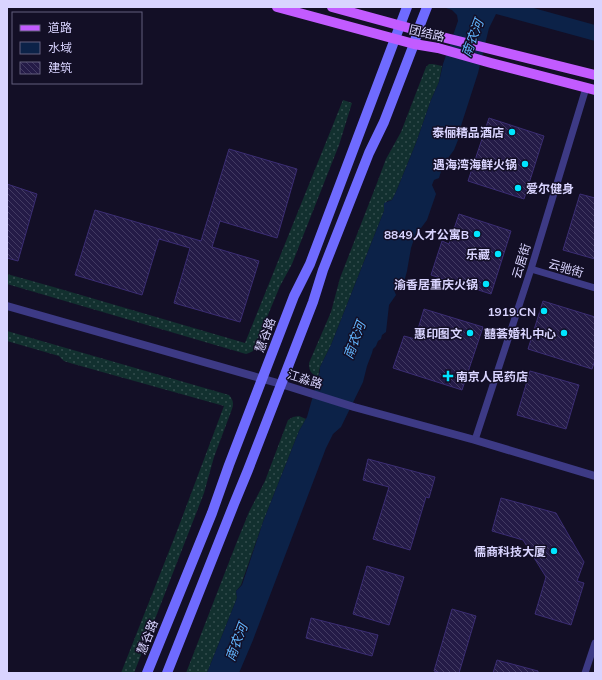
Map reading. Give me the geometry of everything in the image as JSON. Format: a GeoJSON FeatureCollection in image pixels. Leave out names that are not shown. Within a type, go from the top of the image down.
{"type":"FeatureCollection","features":[{"type":"Feature","properties":{"kind":"main road","name":"团结路"},"geometry":{"type":"LineString","coordinates":[[277,7],[590,89]]}},
{"type":"Feature","properties":{"kind":"main road","name":"团结路"},"geometry":{"type":"LineString","coordinates":[[332,7],[442,37],[595,75]]}},
{"type":"Feature","properties":{"kind":"main road","name":"慧谷路"},"geometry":{"type":"LineString","coordinates":[[147,673],[212,513],[294,296],[310,264],[408,7]]}},
{"type":"Feature","properties":{"kind":"main road"},"geometry":{"type":"LineString","coordinates":[[167,673],[313,302],[322,270],[369,153],[384,122],[427,8]]}},
{"type":"Feature","properties":{"kind":"street","name":"云居街"},"geometry":{"type":"LineString","coordinates":[[475,440],[590,89]]}},
{"type":"Feature","properties":{"kind":"street","name":"云驰街"},"geometry":{"type":"LineString","coordinates":[[530,269],[595,288]]}},
{"type":"Feature","properties":{"kind":"street","name":"江淼路"},"geometry":{"type":"LineString","coordinates":[[7,306],[262,380],[281,384],[354,407],[475,440],[595,476]]}},
{"type":"Feature","properties":{"kind":"street"},"geometry":{"type":"LineString","coordinates":[[585,673],[595,643]]}},
{"type":"Feature","properties":{"kind":"green space"},"geometry":{"type":"Polygon","coordinates":[[[429,64],[442,66],[439,82],[396,192],[392,200],[387,201],[384,207],[384,211],[331,345],[320,367],[318,377],[311,372],[309,363],[331,312],[340,278],[386,159],[401,132],[426,67],[429,64]]]}},
{"type":"Feature","properties":{"kind":"green space"},"geometry":{"type":"Polygon","coordinates":[[[343,100],[352,103],[339,145],[292,264],[280,286],[253,351],[246,354],[7,284],[7,274],[245,343],[343,100]]]}},
{"type":"Feature","properties":{"kind":"green space"},"geometry":{"type":"Polygon","coordinates":[[[7,331],[229,395],[232,400],[232,409],[214,457],[204,493],[134,673],[121,673],[224,406],[64,361],[59,356],[7,341],[7,331]]]}},
{"type":"Feature","properties":{"kind":"green space"},"geometry":{"type":"Polygon","coordinates":[[[299,416],[306,419],[299,431],[263,522],[241,585],[236,591],[237,598],[207,673],[186,673],[236,544],[249,512],[265,481],[288,420],[299,416]]]}},
{"type":"Feature","properties":{"kind":"water","name":"南农河"},"geometry":{"type":"Polygon","coordinates":[[[443,7],[530,7],[595,25],[595,41],[496,14],[489,28],[478,73],[459,132],[458,140],[454,150],[443,165],[439,178],[434,180],[432,185],[436,194],[427,220],[416,233],[411,248],[403,286],[397,286],[394,290],[396,295],[389,305],[386,332],[382,335],[381,339],[373,349],[363,382],[341,427],[333,434],[326,448],[239,673],[207,673],[237,598],[236,591],[242,585],[263,522],[299,431],[307,417],[320,367],[331,345],[384,211],[384,203],[392,200],[396,192],[439,82],[443,64],[458,21],[457,15],[452,10],[443,7]]]}},
{"type":"Feature","properties":{"kind":"building"},"geometry":{"type":"Polygon","coordinates":[[[489,118],[544,136],[524,199],[468,181],[489,118]]]}},
{"type":"Feature","properties":{"kind":"building"},"geometry":{"type":"Polygon","coordinates":[[[229,149],[297,169],[277,238],[220,221],[212,247],[259,261],[240,322],[174,303],[190,248],[159,239],[142,295],[75,275],[95,210],[201,241],[229,149]]]}},
{"type":"Feature","properties":{"kind":"building"},"geometry":{"type":"Polygon","coordinates":[[[7,184],[37,194],[18,261],[7,258],[7,184]]]}},
{"type":"Feature","properties":{"kind":"building"},"geometry":{"type":"Polygon","coordinates":[[[580,194],[595,198],[595,259],[563,250],[580,194]]]}},
{"type":"Feature","properties":{"kind":"building"},"geometry":{"type":"Polygon","coordinates":[[[459,214],[511,231],[491,294],[431,275],[442,241],[449,244],[459,214]]]}},
{"type":"Feature","properties":{"kind":"building","name":"囍荟婚礼中心"},"geometry":{"type":"Polygon","coordinates":[[[543,301],[595,317],[595,360],[592,369],[528,349],[543,301]]]}},
{"type":"Feature","properties":{"kind":"building"},"geometry":{"type":"Polygon","coordinates":[[[424,309],[483,327],[462,390],[393,368],[404,336],[415,339],[424,309]]]}},
{"type":"Feature","properties":{"kind":"building"},"geometry":{"type":"Polygon","coordinates":[[[530,371],[579,385],[566,429],[517,415],[530,371]]]}},
{"type":"Feature","properties":{"kind":"building"},"geometry":{"type":"Polygon","coordinates":[[[368,459],[435,477],[429,498],[426,497],[410,550],[373,539],[389,487],[363,480],[368,459]]]}},
{"type":"Feature","properties":{"kind":"building","name":"儒商科技大厦"},"geometry":{"type":"Polygon","coordinates":[[[501,498],[556,513],[584,562],[577,581],[584,583],[571,625],[535,614],[546,577],[523,540],[492,531],[501,498]]]}},
{"type":"Feature","properties":{"kind":"building"},"geometry":{"type":"Polygon","coordinates":[[[367,566],[404,577],[389,625],[353,614],[367,566]]]}},
{"type":"Feature","properties":{"kind":"building"},"geometry":{"type":"Polygon","coordinates":[[[452,609],[476,616],[459,673],[441,673],[434,671],[452,609]]]}},
{"type":"Feature","properties":{"kind":"building"},"geometry":{"type":"Polygon","coordinates":[[[311,618],[378,635],[372,656],[306,638],[311,618]]]}},
{"type":"Feature","properties":{"kind":"building"},"geometry":{"type":"Polygon","coordinates":[[[497,660],[538,671],[538,673],[493,673],[497,660]]]}},
{"type":"Feature","properties":{"kind":"place","name":"泰俪精品酒店"},"geometry":{"type":"Point","coordinates":[512,132]}},
{"type":"Feature","properties":{"kind":"place","name":"遇海湾海鲜火锅"},"geometry":{"type":"Point","coordinates":[525,164]}},
{"type":"Feature","properties":{"kind":"place","name":"爱尔健身"},"geometry":{"type":"Point","coordinates":[518,188]}},
{"type":"Feature","properties":{"kind":"place","name":"8849人才公寓B"},"geometry":{"type":"Point","coordinates":[477,234]}},
{"type":"Feature","properties":{"kind":"place","name":"乐藏"},"geometry":{"type":"Point","coordinates":[498,254]}},
{"type":"Feature","properties":{"kind":"place","name":"渝香居重庆火锅"},"geometry":{"type":"Point","coordinates":[486,284]}},
{"type":"Feature","properties":{"kind":"place","name":"1919.CN"},"geometry":{"type":"Point","coordinates":[544,311]}},
{"type":"Feature","properties":{"kind":"place","name":"惠印图文"},"geometry":{"type":"Point","coordinates":[470,333]}},
{"type":"Feature","properties":{"kind":"place","name":"囍荟婚礼中心"},"geometry":{"type":"Point","coordinates":[564,333]}},
{"type":"Feature","properties":{"kind":"place","name":"南京人民药店"},"geometry":{"type":"Point","coordinates":[448,376]}},
{"type":"Feature","properties":{"kind":"place","name":"儒商科技大厦"},"geometry":{"type":"Point","coordinates":[554,551]}}]}
